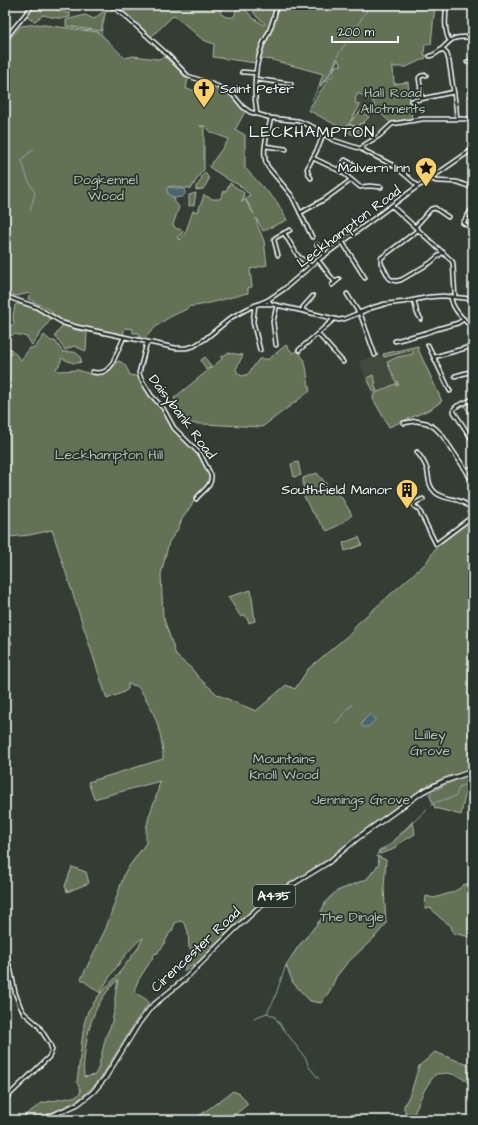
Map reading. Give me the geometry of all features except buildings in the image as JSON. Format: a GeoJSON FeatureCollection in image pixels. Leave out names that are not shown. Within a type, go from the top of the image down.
{"type":"FeatureCollection","features":[{"type":"Feature","properties":{"kind":"main road","name":"Cirencester Road"},"geometry":{"type":"LineString","coordinates":[[42,1120],[78,1104],[93,1092],[108,1074],[148,1010],[185,979],[238,925],[260,906],[329,862],[359,837],[422,792],[442,782],[473,771]]}},
{"type":"Feature","properties":{"kind":"street"},"geometry":{"type":"LineString","coordinates":[[5,39],[33,5]]}},
{"type":"Feature","properties":{"kind":"street"},"geometry":{"type":"LineString","coordinates":[[110,5],[124,15],[167,54],[188,76],[226,90],[233,95],[244,109],[271,118],[299,121],[313,127],[333,140],[361,149],[394,166],[418,186]]}},
{"type":"Feature","properties":{"kind":"street"},"geometry":{"type":"LineString","coordinates":[[257,114],[255,102],[255,78],[258,58],[271,28],[277,5]]}},
{"type":"Feature","properties":{"kind":"street"},"geometry":{"type":"LineString","coordinates":[[447,5],[447,33],[450,41]]}},
{"type":"Feature","properties":{"kind":"street"},"geometry":{"type":"LineString","coordinates":[[430,56],[436,54],[450,41],[456,38],[473,37]]}},
{"type":"Feature","properties":{"kind":"street"},"geometry":{"type":"LineString","coordinates":[[442,49],[448,58],[457,119]]}},
{"type":"Feature","properties":{"kind":"street"},"geometry":{"type":"LineString","coordinates":[[467,62],[473,61]]}},
{"type":"Feature","properties":{"kind":"street"},"geometry":{"type":"LineString","coordinates":[[242,72],[256,73]]}},
{"type":"Feature","properties":{"kind":"street"},"geometry":{"type":"LineString","coordinates":[[422,98],[420,78],[421,76],[426,75]]}},
{"type":"Feature","properties":{"kind":"street"},"geometry":{"type":"LineString","coordinates":[[255,78],[291,84]]}},
{"type":"Feature","properties":{"kind":"street"},"geometry":{"type":"LineString","coordinates":[[411,101],[454,92]]}},
{"type":"Feature","properties":{"kind":"street"},"geometry":{"type":"LineString","coordinates":[[469,94],[473,93]]}},
{"type":"Feature","properties":{"kind":"street"},"geometry":{"type":"LineString","coordinates":[[271,118],[264,156],[267,166],[292,196],[312,237]]}},
{"type":"Feature","properties":{"kind":"street"},"geometry":{"type":"LineString","coordinates":[[361,149],[364,145],[379,136],[392,124],[423,119],[473,119]]}},
{"type":"Feature","properties":{"kind":"street"},"geometry":{"type":"LineString","coordinates":[[311,178],[307,169],[319,146],[323,134]]}},
{"type":"Feature","properties":{"kind":"street"},"geometry":{"type":"LineString","coordinates":[[265,146],[286,149]]}},
{"type":"Feature","properties":{"kind":"street","name":"Leckhampton Road"},"geometry":{"type":"LineString","coordinates":[[256,304],[268,300],[284,289],[318,260],[343,243],[418,186],[432,179],[434,176],[473,149]]}},
{"type":"Feature","properties":{"kind":"street"},"geometry":{"type":"LineString","coordinates":[[313,158],[344,173],[360,187],[381,186]]}},
{"type":"Feature","properties":{"kind":"street"},"geometry":{"type":"LineString","coordinates":[[338,170],[345,160],[356,166]]}},
{"type":"Feature","properties":{"kind":"street"},"geometry":{"type":"LineString","coordinates":[[432,179],[436,182],[457,182],[473,188]]}},
{"type":"Feature","properties":{"kind":"street"},"geometry":{"type":"LineString","coordinates":[[300,213],[325,199],[351,180]]}},
{"type":"Feature","properties":{"kind":"street"},"geometry":{"type":"LineString","coordinates":[[392,206],[452,260],[455,296]]}},
{"type":"Feature","properties":{"kind":"street"},"geometry":{"type":"LineString","coordinates":[[473,207],[463,223],[473,229]]}},
{"type":"Feature","properties":{"kind":"street"},"geometry":{"type":"LineString","coordinates":[[415,227],[430,209],[435,208],[448,216]]}},
{"type":"Feature","properties":{"kind":"street"},"geometry":{"type":"LineString","coordinates":[[278,255],[274,242],[275,238],[290,230]]}},
{"type":"Feature","properties":{"kind":"street"},"geometry":{"type":"LineString","coordinates":[[418,230],[381,258],[381,262],[391,279],[394,281],[401,280],[433,262],[442,252]]}},
{"type":"Feature","properties":{"kind":"street"},"geometry":{"type":"LineString","coordinates":[[284,233],[298,256],[311,266]]}},
{"type":"Feature","properties":{"kind":"street"},"geometry":{"type":"LineString","coordinates":[[343,243],[366,278]]}},
{"type":"Feature","properties":{"kind":"street"},"geometry":{"type":"LineString","coordinates":[[318,245],[325,256]]}},
{"type":"Feature","properties":{"kind":"street"},"geometry":{"type":"LineString","coordinates":[[318,260],[334,284],[339,279]]}},
{"type":"Feature","properties":{"kind":"street"},"geometry":{"type":"LineString","coordinates":[[347,294],[360,313],[375,355]]}},
{"type":"Feature","properties":{"kind":"street"},"geometry":{"type":"LineString","coordinates":[[5,296],[36,307],[69,325],[179,348],[192,347],[205,339],[232,317],[256,304],[271,304],[334,319],[344,319],[382,304],[437,296],[455,296],[473,299]]}},
{"type":"Feature","properties":{"kind":"street"},"geometry":{"type":"LineString","coordinates":[[303,311],[303,307],[314,296]]}},
{"type":"Feature","properties":{"kind":"street"},"geometry":{"type":"LineString","coordinates":[[451,296],[452,305],[473,329]]}},
{"type":"Feature","properties":{"kind":"street"},"geometry":{"type":"LineString","coordinates":[[268,300],[271,304]]}},
{"type":"Feature","properties":{"kind":"street"},"geometry":{"type":"LineString","coordinates":[[414,300],[417,313],[421,319]]}},
{"type":"Feature","properties":{"kind":"street"},"geometry":{"type":"LineString","coordinates":[[256,304],[253,322],[260,350]]}},
{"type":"Feature","properties":{"kind":"street"},"geometry":{"type":"LineString","coordinates":[[276,306],[273,322],[276,344]]}},
{"type":"Feature","properties":{"kind":"street"},"geometry":{"type":"LineString","coordinates":[[299,350],[334,319]]}},
{"type":"Feature","properties":{"kind":"street"},"geometry":{"type":"LineString","coordinates":[[395,341],[458,323],[464,319]]}},
{"type":"Feature","properties":{"kind":"street"},"geometry":{"type":"LineString","coordinates":[[318,334],[343,362]]}},
{"type":"Feature","properties":{"kind":"street"},"geometry":{"type":"LineString","coordinates":[[92,372],[101,372],[109,368],[124,337]]}},
{"type":"Feature","properties":{"kind":"street","name":"Daisybank Road"},"geometry":{"type":"LineString","coordinates":[[147,342],[139,373],[141,379],[151,395],[163,408],[176,430],[201,455],[211,475],[210,484],[196,499]]}},
{"type":"Feature","properties":{"kind":"street"},"geometry":{"type":"LineString","coordinates":[[428,345],[450,391]]}},
{"type":"Feature","properties":{"kind":"street"},"geometry":{"type":"LineString","coordinates":[[434,357],[473,346]]}},
{"type":"Feature","properties":{"kind":"street"},"geometry":{"type":"LineString","coordinates":[[455,376],[473,371]]}},
{"type":"Feature","properties":{"kind":"street"},"geometry":{"type":"LineString","coordinates":[[473,398],[454,408],[454,412],[473,441]]}},
{"type":"Feature","properties":{"kind":"street"},"geometry":{"type":"LineString","coordinates":[[404,423],[416,421],[435,428],[444,437],[468,475],[473,480]]}},
{"type":"Feature","properties":{"kind":"street"},"geometry":{"type":"LineString","coordinates":[[417,452],[426,466],[430,484],[434,491],[441,496],[461,501],[468,505],[473,511]]}},
{"type":"Feature","properties":{"kind":"street"},"geometry":{"type":"LineString","coordinates":[[467,472],[473,466]]}},
{"type":"Feature","properties":{"kind":"street"},"geometry":{"type":"LineString","coordinates":[[423,499],[415,503],[414,506],[419,510],[436,544],[473,516]]}},
{"type":"Feature","properties":{"kind":"street"},"geometry":{"type":"LineString","coordinates":[[5,952],[11,971],[15,992],[22,1011],[38,1025],[52,1050],[49,1057],[5,1098]]}},
{"type":"Feature","properties":{"kind":"shaded area"},"geometry":{"type":"Polygon","coordinates":[[[339,82],[374,102],[374,107],[391,123],[379,135],[371,140],[364,135],[362,139],[349,133],[347,130],[343,130],[320,116],[339,82]]]}},
{"type":"Feature","properties":{"kind":"shaded area"},"geometry":{"type":"Polygon","coordinates":[[[418,346],[442,401],[431,409],[389,427],[373,399],[359,361],[418,346]]]}},
{"type":"Feature","properties":{"kind":"green space"},"geometry":{"type":"Polygon","coordinates":[[[35,5],[44,5],[70,13],[70,17],[59,18],[43,15],[35,21],[32,20],[27,15],[35,5]]]}},
{"type":"Feature","properties":{"kind":"green space","name":"Hall Road Allotments"},"geometry":{"type":"Polygon","coordinates":[[[113,5],[223,5],[220,13],[226,17],[234,17],[237,7],[244,8],[253,18],[264,25],[265,23],[253,12],[255,11],[257,5],[435,5],[431,44],[425,44],[424,55],[426,55],[426,58],[406,67],[391,67],[393,68],[394,84],[408,82],[412,121],[392,124],[374,107],[374,102],[358,93],[355,103],[360,105],[350,122],[361,111],[369,117],[358,126],[360,129],[359,130],[354,125],[353,126],[349,123],[345,130],[308,110],[330,77],[331,78],[335,66],[342,65],[338,59],[329,76],[321,86],[319,85],[323,74],[269,59],[258,57],[256,63],[213,57],[214,44],[203,40],[174,15],[151,37],[113,5]]]}},
{"type":"Feature","properties":{"kind":"green space"},"geometry":{"type":"Polygon","coordinates":[[[106,9],[101,31],[66,26],[66,20],[85,15],[94,19],[106,9]]]}},
{"type":"Feature","properties":{"kind":"green space","name":"Dogkennel Wood"},"geometry":{"type":"Polygon","coordinates":[[[37,24],[98,32],[125,58],[133,56],[158,59],[165,57],[188,79],[186,89],[199,91],[201,83],[231,93],[246,110],[235,130],[245,135],[245,168],[277,202],[287,220],[263,231],[256,218],[264,241],[267,265],[250,269],[252,287],[248,288],[248,293],[209,303],[190,306],[162,322],[151,331],[145,339],[139,338],[139,333],[133,333],[133,329],[125,328],[123,335],[67,324],[50,310],[28,299],[30,293],[16,296],[5,292],[5,44],[21,26],[37,24]],[[200,126],[204,127],[204,170],[191,189],[187,187],[186,189],[173,186],[168,187],[168,194],[174,198],[179,207],[173,225],[177,229],[183,231],[181,235],[177,237],[180,240],[186,231],[193,211],[198,212],[204,195],[212,199],[220,199],[230,183],[244,193],[241,201],[245,200],[254,214],[245,198],[250,195],[239,185],[209,167],[229,139],[212,133],[205,126],[200,126]]]}},
{"type":"Feature","properties":{"kind":"green space"},"geometry":{"type":"Polygon","coordinates":[[[350,124],[360,133],[358,137],[349,133],[347,130],[350,124]]]}},
{"type":"Feature","properties":{"kind":"green space"},"geometry":{"type":"Polygon","coordinates":[[[205,172],[209,179],[207,183],[203,189],[196,190],[196,186],[205,172]]]}},
{"type":"Feature","properties":{"kind":"green space"},"geometry":{"type":"Polygon","coordinates":[[[196,193],[194,205],[189,206],[189,195],[196,193]]]}},
{"type":"Feature","properties":{"kind":"green space"},"geometry":{"type":"Polygon","coordinates":[[[18,304],[33,308],[51,319],[32,345],[27,337],[15,334],[5,339],[5,325],[10,326],[14,324],[13,317],[15,305],[18,304]]]}},
{"type":"Feature","properties":{"kind":"green space"},"geometry":{"type":"Polygon","coordinates":[[[63,325],[87,332],[86,351],[74,346],[65,350],[55,336],[63,325]]]}},
{"type":"Feature","properties":{"kind":"green space"},"geometry":{"type":"Polygon","coordinates":[[[44,335],[51,341],[55,341],[63,352],[74,352],[78,354],[81,362],[71,362],[62,358],[59,366],[56,368],[58,371],[78,370],[98,375],[112,368],[118,361],[123,363],[130,375],[141,377],[165,412],[171,424],[201,455],[211,475],[211,481],[199,494],[169,542],[161,574],[163,616],[176,655],[218,695],[256,711],[286,685],[295,689],[308,669],[352,632],[357,624],[426,563],[437,546],[473,518],[473,771],[449,776],[427,786],[333,856],[268,898],[230,930],[193,967],[193,964],[184,971],[191,949],[189,948],[188,933],[184,923],[181,921],[175,923],[162,948],[158,953],[154,954],[134,990],[149,1003],[136,1021],[99,1081],[81,1098],[65,1107],[35,1120],[18,1120],[42,1103],[77,1096],[81,1092],[77,1082],[84,1024],[88,1011],[100,994],[120,974],[119,973],[138,948],[143,938],[126,955],[100,993],[81,979],[106,928],[125,872],[146,843],[146,830],[149,816],[160,781],[94,799],[88,782],[163,759],[163,749],[156,720],[148,702],[137,686],[128,684],[128,689],[124,692],[107,699],[52,530],[30,535],[5,538],[5,343],[21,360],[30,348],[35,348],[44,335]],[[118,979],[104,996],[91,1021],[85,1052],[84,1077],[95,1075],[98,1069],[106,1036],[111,1025],[115,1008],[118,979]]]}},
{"type":"Feature","properties":{"kind":"green space"},"geometry":{"type":"Polygon","coordinates":[[[286,345],[293,353],[297,350],[300,352],[300,355],[304,359],[310,391],[262,427],[182,423],[174,398],[222,359],[221,357],[228,353],[243,355],[236,369],[238,374],[243,376],[248,374],[259,359],[269,359],[286,345]]]}},
{"type":"Feature","properties":{"kind":"green space"},"geometry":{"type":"Polygon","coordinates":[[[418,346],[442,401],[431,409],[389,427],[373,399],[374,394],[397,383],[396,386],[399,385],[397,381],[396,382],[387,362],[398,357],[413,354],[413,350],[384,357],[383,354],[418,346]]]}},
{"type":"Feature","properties":{"kind":"green space"},"geometry":{"type":"Polygon","coordinates":[[[205,357],[211,367],[206,370],[201,360],[205,357]]]}},
{"type":"Feature","properties":{"kind":"green space"},"geometry":{"type":"Polygon","coordinates":[[[373,375],[376,383],[374,384],[377,391],[374,392],[367,378],[373,375]]]}},
{"type":"Feature","properties":{"kind":"green space"},"geometry":{"type":"Polygon","coordinates":[[[473,398],[473,419],[462,403],[473,398]]]}},
{"type":"Feature","properties":{"kind":"green space"},"geometry":{"type":"Polygon","coordinates":[[[298,462],[301,475],[294,477],[291,464],[298,462]]]}},
{"type":"Feature","properties":{"kind":"green space"},"geometry":{"type":"Polygon","coordinates":[[[317,473],[329,487],[342,498],[352,515],[341,524],[327,531],[310,509],[303,494],[303,478],[317,473]]]}},
{"type":"Feature","properties":{"kind":"green space"},"geometry":{"type":"Polygon","coordinates":[[[359,537],[362,545],[345,551],[343,543],[359,537]]]}},
{"type":"Feature","properties":{"kind":"green space"},"geometry":{"type":"Polygon","coordinates":[[[251,590],[255,621],[249,623],[245,615],[241,617],[228,597],[251,590]]]}},
{"type":"Feature","properties":{"kind":"green space"},"geometry":{"type":"Polygon","coordinates":[[[5,623],[12,644],[5,647],[5,623]]]}},
{"type":"Feature","properties":{"kind":"green space"},"geometry":{"type":"Polygon","coordinates":[[[473,773],[473,791],[466,790],[461,815],[435,808],[429,794],[446,784],[473,773]]]}},
{"type":"Feature","properties":{"kind":"green space"},"geometry":{"type":"Polygon","coordinates":[[[413,821],[415,834],[392,850],[379,854],[379,851],[387,848],[413,821]]]}},
{"type":"Feature","properties":{"kind":"green space","name":"The Dingle"},"geometry":{"type":"Polygon","coordinates":[[[377,856],[386,860],[384,887],[386,924],[374,938],[347,963],[336,977],[331,989],[321,1003],[310,1001],[293,983],[286,965],[298,947],[322,918],[321,912],[326,901],[337,891],[367,879],[379,864],[377,856]]]}},
{"type":"Feature","properties":{"kind":"green space"},"geometry":{"type":"Polygon","coordinates":[[[72,867],[86,872],[89,883],[67,892],[65,886],[72,867]]]}},
{"type":"Feature","properties":{"kind":"green space"},"geometry":{"type":"Polygon","coordinates":[[[473,882],[473,940],[470,937],[453,933],[451,926],[439,917],[431,908],[425,908],[426,896],[434,898],[453,892],[463,885],[473,882]]]}},
{"type":"Feature","properties":{"kind":"green space"},"geometry":{"type":"Polygon","coordinates":[[[435,1052],[473,1067],[473,1088],[462,1078],[447,1073],[436,1074],[419,1101],[412,1120],[398,1120],[402,1119],[406,1112],[404,1106],[411,1092],[419,1066],[435,1052]]]}},
{"type":"Feature","properties":{"kind":"green space"},"geometry":{"type":"Polygon","coordinates":[[[233,1091],[240,1094],[248,1104],[236,1114],[218,1116],[211,1120],[200,1119],[199,1116],[233,1091]]]}},
{"type":"Feature","properties":{"kind":"water"},"geometry":{"type":"Polygon","coordinates":[[[168,187],[182,189],[185,191],[185,194],[182,197],[174,198],[168,194],[168,187]]]}},
{"type":"Feature","properties":{"kind":"water"},"geometry":{"type":"Polygon","coordinates":[[[370,714],[375,718],[375,720],[367,727],[363,727],[361,725],[370,714]]]}},
{"type":"Feature","properties":{"kind":"waterway"},"geometry":{"type":"LineString","coordinates":[[312,100],[321,83],[328,76],[339,53],[370,5]]}},
{"type":"Feature","properties":{"kind":"waterway"},"geometry":{"type":"LineString","coordinates":[[106,9],[101,34],[123,56]]}},
{"type":"Feature","properties":{"kind":"waterway"},"geometry":{"type":"LineString","coordinates":[[30,211],[35,193],[28,180],[22,161],[25,156],[34,149]]}},
{"type":"Feature","properties":{"kind":"waterway"},"geometry":{"type":"LineString","coordinates":[[336,723],[352,705]]}},
{"type":"Feature","properties":{"kind":"waterway"},"geometry":{"type":"LineString","coordinates":[[254,1018],[267,1013],[274,1000],[286,965],[298,947],[322,918],[321,912],[326,901],[337,891],[367,879],[379,864],[377,856],[379,850],[391,844],[430,806],[436,802],[456,796],[459,787],[473,782]]}},
{"type":"Feature","properties":{"kind":"waterway"},"geometry":{"type":"LineString","coordinates":[[267,1013],[274,1016],[319,1079]]}},
{"type":"Feature","properties":{"kind":"place","name":"Saint Peter"},"geometry":{"type":"Point","coordinates":[204,108]}},
{"type":"Feature","properties":{"kind":"place","name":"Malvern Inn"},"geometry":{"type":"Point","coordinates":[426,188]}},
{"type":"Feature","properties":{"kind":"place","name":"Southfield Manor"},"geometry":{"type":"Point","coordinates":[407,510]}},
{"type":"Feature","properties":{"kind":"district","name":"LECKHAMPTON"},"geometry":{"type":"Point","coordinates":[312,132]}},
{"type":"Feature","properties":{"kind":"park label","name":"Leckhampton Hill"},"geometry":{"type":"Point","coordinates":[109,455]}},
{"type":"Feature","properties":{"kind":"park label","name":"Lilley Grove"},"geometry":{"type":"Point","coordinates":[430,744]}},
{"type":"Feature","properties":{"kind":"park label","name":"Mountains Knoll Wood"},"geometry":{"type":"Point","coordinates":[284,768]}},
{"type":"Feature","properties":{"kind":"park label","name":"Jennings Grove"},"geometry":{"type":"Point","coordinates":[361,800]}}]}
